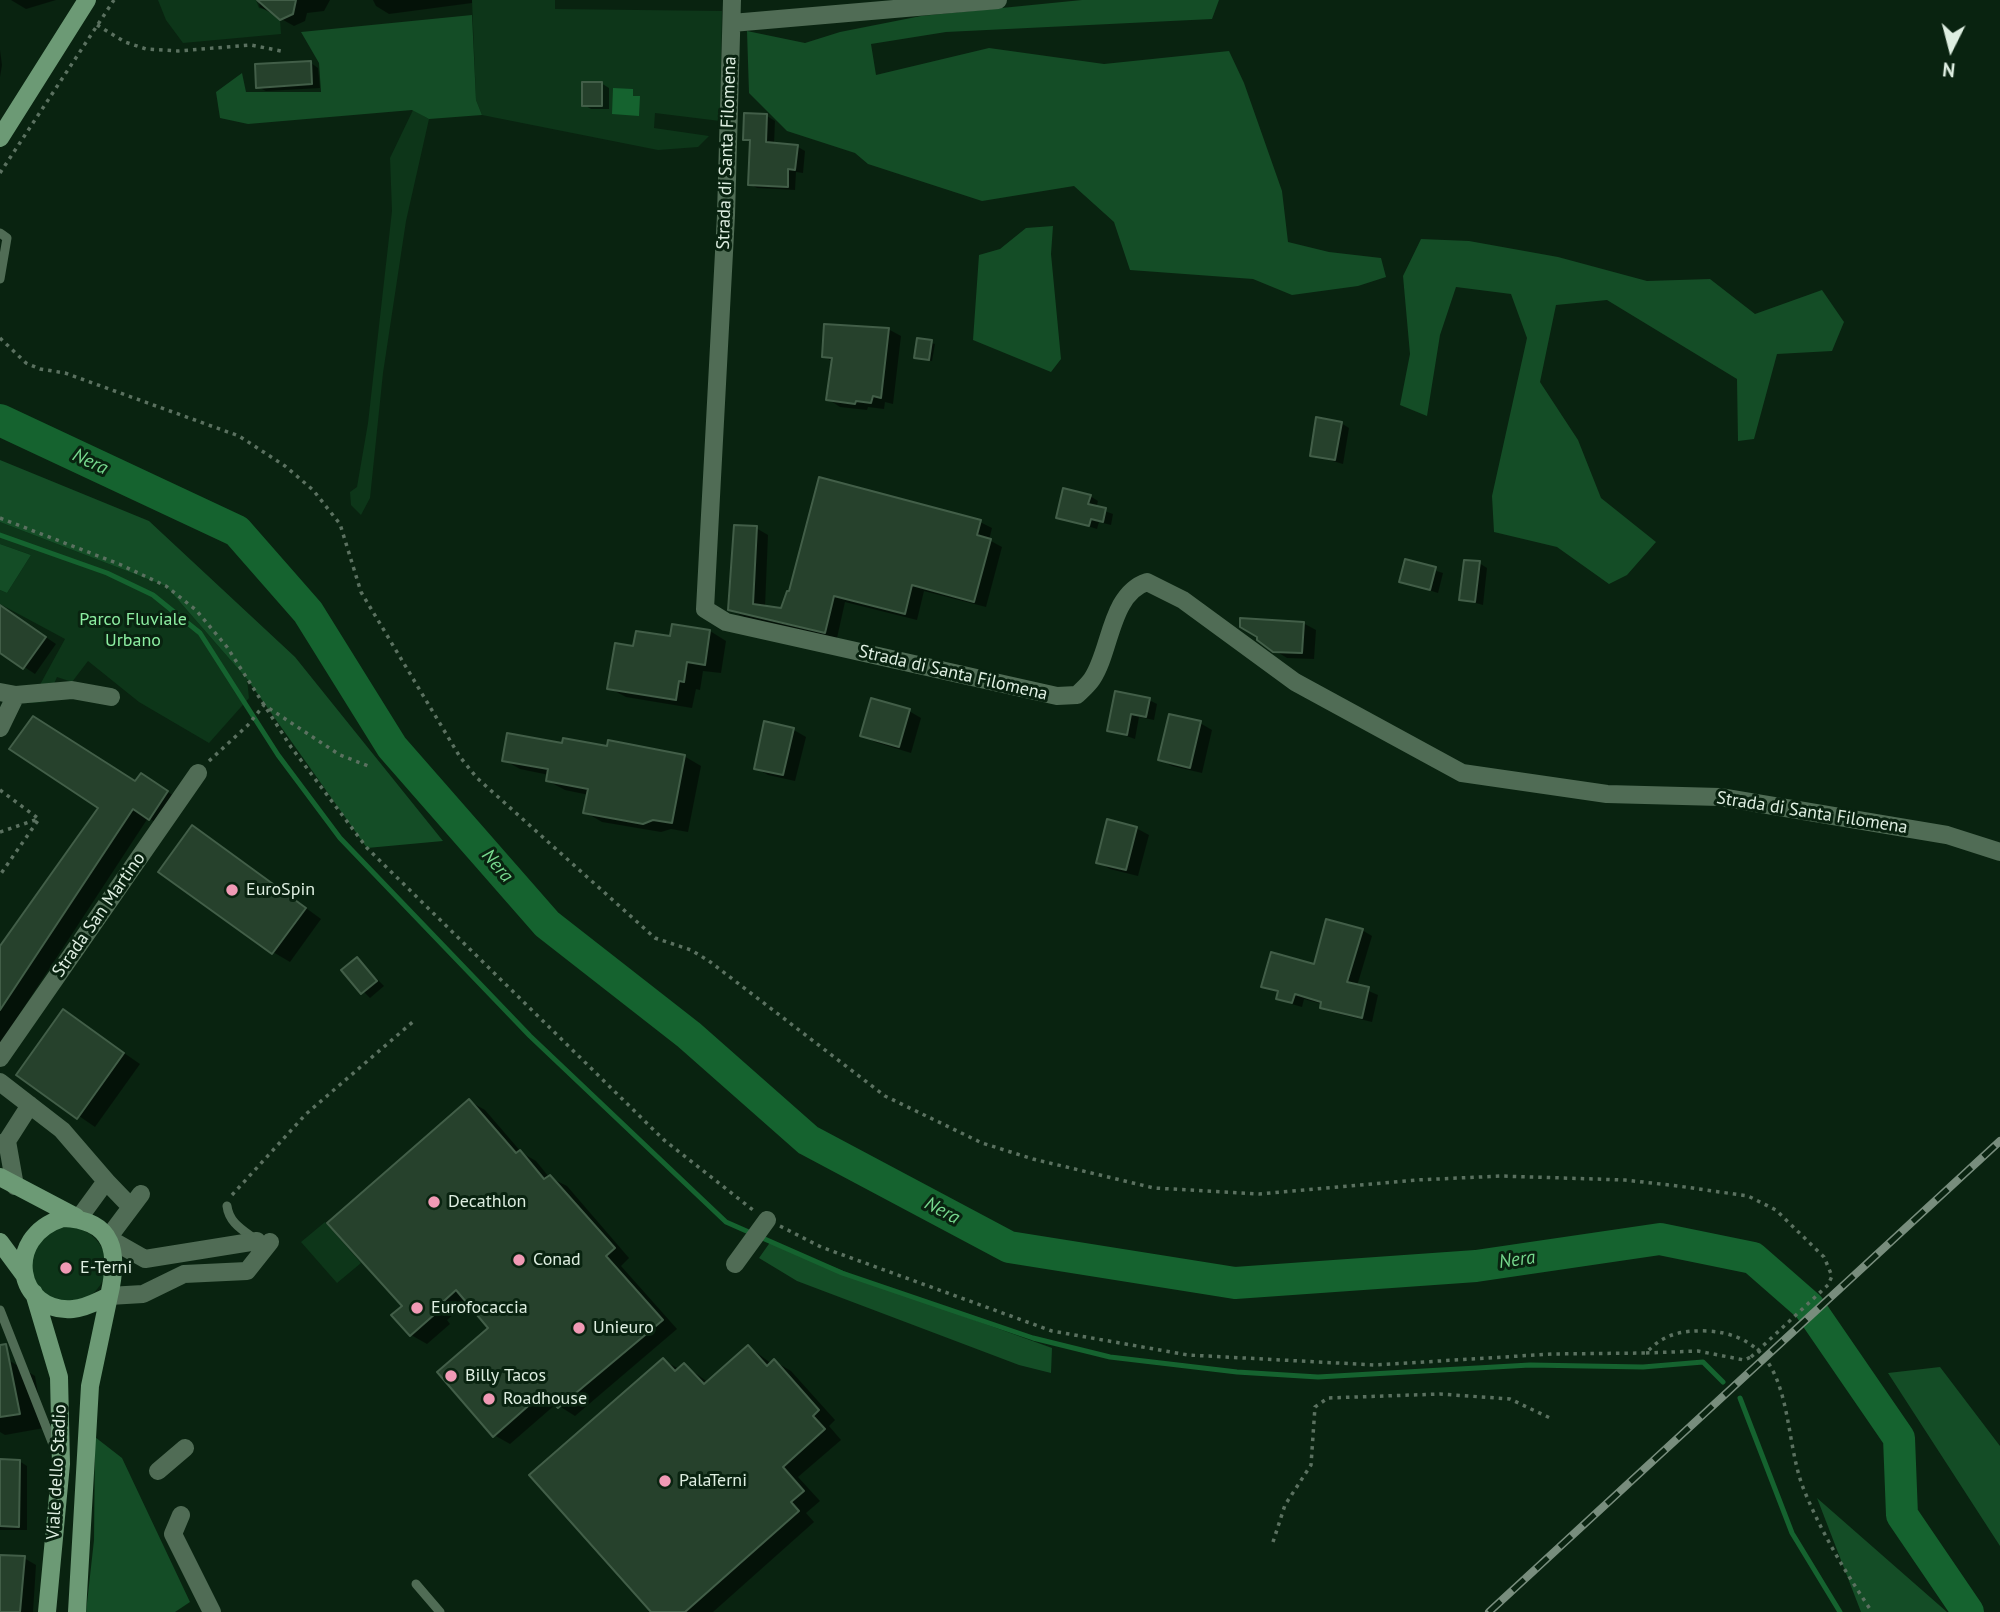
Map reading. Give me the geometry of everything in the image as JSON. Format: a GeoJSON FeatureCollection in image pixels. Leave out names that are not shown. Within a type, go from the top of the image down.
{"type":"FeatureCollection","features":[{"type":"Feature","properties":{"kind":"main road"},"geometry":{"type":"LineString","coordinates":[[0,138],[87,0]]}},
{"type":"Feature","properties":{"kind":"main road"},"geometry":{"type":"LineString","coordinates":[[0,1242],[34,1293],[45,1303],[74,1310],[109,1296],[115,1258],[108,1238],[92,1224],[7,1181]]}},
{"type":"Feature","properties":{"kind":"main road"},"geometry":{"type":"LineString","coordinates":[[25,1276],[23,1261],[26,1245],[35,1232],[56,1220],[79,1218]]}},
{"type":"Feature","properties":{"kind":"main road","name":"Viale dello Stadio"},"geometry":{"type":"LineString","coordinates":[[34,1293],[60,1377],[61,1464],[47,1612]]}},
{"type":"Feature","properties":{"kind":"main road","name":"Viale dello Stadio"},"geometry":{"type":"LineString","coordinates":[[77,1612],[89,1399],[109,1296]]}},
{"type":"Feature","properties":{"kind":"street","name":"Strada di Santa Filomena"},"geometry":{"type":"LineString","coordinates":[[732,0],[726,215],[705,609],[726,622],[1057,696],[1077,695],[1093,678],[1121,607],[1135,585],[1147,582],[1183,600],[1295,682],[1462,773],[1607,794],[1720,796],[1947,835],[2000,852]]}},
{"type":"Feature","properties":{"kind":"street"},"geometry":{"type":"LineString","coordinates":[[732,23],[998,0]]}},
{"type":"Feature","properties":{"kind":"street"},"geometry":{"type":"LineString","coordinates":[[0,728],[8,693],[72,690],[111,697]]}},
{"type":"Feature","properties":{"kind":"street","name":"Strada San Martino"},"geometry":{"type":"LineString","coordinates":[[0,1058],[198,773]]}},
{"type":"Feature","properties":{"kind":"street"},"geometry":{"type":"LineString","coordinates":[[0,1082],[62,1130],[106,1181],[136,1200],[108,1238],[145,1259],[264,1241]]}},
{"type":"Feature","properties":{"kind":"street"},"geometry":{"type":"LineString","coordinates":[[7,1181],[4,1143],[30,1105]]}},
{"type":"Feature","properties":{"kind":"street"},"geometry":{"type":"LineString","coordinates":[[79,1218],[106,1181]]}},
{"type":"Feature","properties":{"kind":"street"},"geometry":{"type":"LineString","coordinates":[[735,1264],[767,1220]]}},
{"type":"Feature","properties":{"kind":"street"},"geometry":{"type":"LineString","coordinates":[[109,1296],[143,1294],[184,1274],[247,1271],[264,1241]]}},
{"type":"Feature","properties":{"kind":"street"},"geometry":{"type":"LineString","coordinates":[[158,1471],[185,1448]]}},
{"type":"Feature","properties":{"kind":"street"},"geometry":{"type":"LineString","coordinates":[[181,1515],[173,1534],[212,1612]]}},
{"type":"Feature","properties":{"kind":"lane"},"geometry":{"type":"LineString","coordinates":[[0,233],[7,238],[0,279]]}},
{"type":"Feature","properties":{"kind":"lane"},"geometry":{"type":"LineString","coordinates":[[227,1206],[228,1216],[235,1225],[264,1241]]}},
{"type":"Feature","properties":{"kind":"lane"},"geometry":{"type":"LineString","coordinates":[[0,1310],[61,1464]]}},
{"type":"Feature","properties":{"kind":"lane"},"geometry":{"type":"LineString","coordinates":[[415,1584],[440,1612]]}},
{"type":"Feature","properties":{"kind":"path"},"geometry":{"type":"LineString","coordinates":[[0,173],[114,0]]}},
{"type":"Feature","properties":{"kind":"path"},"geometry":{"type":"LineString","coordinates":[[97,25],[125,43],[146,49],[178,51],[251,45],[281,51]]}},
{"type":"Feature","properties":{"kind":"path"},"geometry":{"type":"LineString","coordinates":[[0,338],[26,363],[40,369],[65,373],[191,416],[239,436],[285,466],[313,490],[340,524],[361,592],[460,757],[477,778],[655,938],[691,950],[709,961],[885,1096],[927,1118],[982,1143],[1033,1159],[1154,1188],[1259,1194],[1416,1180],[1501,1176],[1625,1180],[1748,1196],[1776,1210],[1805,1236],[1829,1267],[1832,1276],[1828,1284],[1751,1357],[1744,1360],[1698,1351],[1552,1354],[1375,1365],[1188,1355],[1052,1331],[821,1247],[767,1220],[664,1140],[405,889],[367,848],[291,747],[227,647],[196,610],[166,586],[119,564],[0,518]]}},
{"type":"Feature","properties":{"kind":"path"},"geometry":{"type":"LineString","coordinates":[[198,773],[264,705]]}},
{"type":"Feature","properties":{"kind":"path"},"geometry":{"type":"LineString","coordinates":[[264,705],[340,755],[371,767]]}},
{"type":"Feature","properties":{"kind":"path"},"geometry":{"type":"LineString","coordinates":[[0,790],[39,819]]}},
{"type":"Feature","properties":{"kind":"path"},"geometry":{"type":"LineString","coordinates":[[0,832],[39,819]]}},
{"type":"Feature","properties":{"kind":"path"},"geometry":{"type":"LineString","coordinates":[[0,875],[39,819]]}},
{"type":"Feature","properties":{"kind":"path"},"geometry":{"type":"LineString","coordinates":[[227,1206],[228,1199],[306,1114],[415,1020]]}},
{"type":"Feature","properties":{"kind":"path"},"geometry":{"type":"LineString","coordinates":[[1646,1353],[1657,1341],[1676,1332],[1698,1331],[1719,1332],[1757,1349],[1774,1371],[1786,1407],[1797,1473],[1811,1508],[1831,1549],[1872,1612]]}},
{"type":"Feature","properties":{"kind":"path"},"geometry":{"type":"LineString","coordinates":[[1273,1542],[1285,1505],[1311,1465],[1315,1407],[1328,1398],[1440,1394],[1510,1399],[1550,1418]]}},
{"type":"Feature","properties":{"kind":"green space"},"geometry":{"type":"Polygon","coordinates":[[[158,0],[256,0],[259,8],[269,10],[280,20],[281,34],[183,43],[166,20],[158,0]]]}},
{"type":"Feature","properties":{"kind":"green space"},"geometry":{"type":"Polygon","coordinates":[[[472,0],[555,0],[555,9],[722,11],[720,121],[655,113],[654,128],[709,136],[698,147],[658,150],[482,115],[476,100],[472,0]]]}},
{"type":"Feature","properties":{"kind":"green space"},"geometry":{"type":"Polygon","coordinates":[[[413,110],[429,119],[406,221],[383,373],[370,498],[361,515],[351,505],[350,492],[357,487],[368,423],[392,211],[390,158],[413,110]]]}},
{"type":"Feature","properties":{"kind":"green space","name":"Parco Fluviale Urbano"},"geometry":{"type":"Polygon","coordinates":[[[0,522],[166,586],[247,679],[249,698],[209,743],[139,702],[88,661],[72,682],[57,677],[46,702],[30,703],[65,639],[0,604],[0,590],[7,593],[31,555],[0,544],[0,522]]]}},
{"type":"Feature","properties":{"kind":"green space"},"geometry":{"type":"Polygon","coordinates":[[[325,1222],[361,1263],[337,1283],[301,1242],[325,1222]]]}},
{"type":"Feature","properties":{"kind":"green space"},"geometry":{"type":"Polygon","coordinates":[[[61,1227],[75,1227],[89,1233],[100,1244],[106,1265],[103,1280],[95,1292],[75,1303],[61,1303],[47,1297],[36,1286],[30,1272],[30,1258],[36,1244],[47,1233],[61,1227]]]}},
{"type":"Feature","properties":{"kind":"shaded area"},"geometry":{"type":"Polygon","coordinates":[[[1082,0],[1219,0],[1212,19],[946,32],[871,44],[876,75],[989,48],[1104,64],[1229,51],[1244,83],[1282,191],[1288,242],[1329,252],[1381,258],[1386,277],[1358,286],[1292,295],[1253,279],[1130,270],[1114,222],[1074,186],[982,201],[868,164],[855,153],[787,131],[749,93],[747,31],[805,43],[840,32],[921,16],[1082,0]]]}},
{"type":"Feature","properties":{"kind":"shaded area"},"geometry":{"type":"Polygon","coordinates":[[[472,15],[476,100],[482,115],[429,119],[412,110],[248,124],[220,118],[216,92],[242,73],[246,92],[321,92],[319,63],[301,32],[472,15]]]}},
{"type":"Feature","properties":{"kind":"shaded area"},"geometry":{"type":"Polygon","coordinates":[[[613,88],[633,89],[633,96],[640,96],[639,116],[612,114],[613,88]]]}},
{"type":"Feature","properties":{"kind":"shaded area"},"geometry":{"type":"Polygon","coordinates":[[[1053,226],[1051,254],[1061,359],[1051,372],[973,340],[979,255],[1000,249],[1026,228],[1053,226]]]}},
{"type":"Feature","properties":{"kind":"shaded area"},"geometry":{"type":"Polygon","coordinates":[[[1421,239],[1469,241],[1558,257],[1647,281],[1710,279],[1755,314],[1822,290],[1844,322],[1832,351],[1777,354],[1754,439],[1738,441],[1737,379],[1607,300],[1556,305],[1540,382],[1578,440],[1601,498],[1656,542],[1627,575],[1609,584],[1557,547],[1494,532],[1492,496],[1527,338],[1511,294],[1456,287],[1440,335],[1427,416],[1400,405],[1410,354],[1403,276],[1421,239]]]}},
{"type":"Feature","properties":{"kind":"shaded area"},"geometry":{"type":"Polygon","coordinates":[[[0,460],[149,521],[295,657],[443,841],[367,848],[247,679],[166,586],[0,522],[0,460]]]}},
{"type":"Feature","properties":{"kind":"shaded area"},"geometry":{"type":"Polygon","coordinates":[[[0,544],[31,555],[7,593],[0,590],[0,544]]]}},
{"type":"Feature","properties":{"kind":"shaded area"},"geometry":{"type":"Polygon","coordinates":[[[771,1241],[877,1285],[1052,1348],[1051,1373],[1019,1365],[797,1281],[759,1258],[771,1241]]]}},
{"type":"Feature","properties":{"kind":"shaded area"},"geometry":{"type":"Polygon","coordinates":[[[1940,1367],[2000,1446],[2000,1546],[1888,1373],[1940,1367]]]}},
{"type":"Feature","properties":{"kind":"shaded area"},"geometry":{"type":"Polygon","coordinates":[[[95,1437],[122,1458],[190,1602],[175,1612],[86,1612],[94,1540],[95,1437]]]}},
{"type":"Feature","properties":{"kind":"shaded area"},"geometry":{"type":"Polygon","coordinates":[[[1817,1498],[1947,1612],[1861,1612],[1817,1498]]]}},
{"type":"Feature","properties":{"kind":"building"},"geometry":{"type":"Polygon","coordinates":[[[257,0],[296,0],[293,14],[280,20],[257,0]]]}},
{"type":"Feature","properties":{"kind":"building"},"geometry":{"type":"Polygon","coordinates":[[[311,61],[312,84],[256,88],[255,64],[311,61]]]}},
{"type":"Feature","properties":{"kind":"building"},"geometry":{"type":"Polygon","coordinates":[[[582,82],[602,82],[602,106],[582,106],[582,82]]]}},
{"type":"Feature","properties":{"kind":"building"},"geometry":{"type":"Polygon","coordinates":[[[744,113],[767,114],[766,142],[798,145],[795,170],[788,169],[788,187],[748,185],[750,140],[743,140],[744,113]]]}},
{"type":"Feature","properties":{"kind":"building"},"geometry":{"type":"Polygon","coordinates":[[[824,324],[889,328],[881,398],[873,396],[871,403],[856,401],[855,404],[826,400],[832,358],[822,357],[824,324]]]}},
{"type":"Feature","properties":{"kind":"building"},"geometry":{"type":"Polygon","coordinates":[[[917,338],[932,340],[929,360],[914,358],[917,338]]]}},
{"type":"Feature","properties":{"kind":"building"},"geometry":{"type":"Polygon","coordinates":[[[1316,417],[1342,422],[1335,460],[1310,456],[1316,417]]]}},
{"type":"Feature","properties":{"kind":"building"},"geometry":{"type":"Polygon","coordinates":[[[819,477],[981,520],[977,535],[991,539],[974,602],[912,585],[905,614],[834,596],[825,633],[728,610],[734,525],[757,526],[753,604],[781,608],[789,591],[819,477]]]}},
{"type":"Feature","properties":{"kind":"building"},"geometry":{"type":"Polygon","coordinates":[[[1063,488],[1091,495],[1088,504],[1106,508],[1103,522],[1091,519],[1089,526],[1056,518],[1063,488]]]}},
{"type":"Feature","properties":{"kind":"building"},"geometry":{"type":"Polygon","coordinates":[[[1405,559],[1436,567],[1430,590],[1399,582],[1405,559]]]}},
{"type":"Feature","properties":{"kind":"building"},"geometry":{"type":"Polygon","coordinates":[[[1464,560],[1480,561],[1475,602],[1459,600],[1464,560]]]}},
{"type":"Feature","properties":{"kind":"building"},"geometry":{"type":"Polygon","coordinates":[[[0,605],[46,637],[23,669],[0,653],[0,605]]]}},
{"type":"Feature","properties":{"kind":"building"},"geometry":{"type":"Polygon","coordinates":[[[1240,618],[1304,622],[1302,653],[1273,652],[1257,640],[1257,637],[1240,627],[1240,618]]]}},
{"type":"Feature","properties":{"kind":"building"},"geometry":{"type":"Polygon","coordinates":[[[672,624],[710,630],[705,665],[687,662],[684,682],[679,681],[676,700],[607,689],[615,643],[633,646],[636,631],[670,636],[672,624]]]}},
{"type":"Feature","properties":{"kind":"building"},"geometry":{"type":"Polygon","coordinates":[[[1115,691],[1150,698],[1146,717],[1131,714],[1127,735],[1107,731],[1115,691]]]}},
{"type":"Feature","properties":{"kind":"building"},"geometry":{"type":"Polygon","coordinates":[[[871,698],[910,709],[899,747],[860,736],[871,698]]]}},
{"type":"Feature","properties":{"kind":"building"},"geometry":{"type":"Polygon","coordinates":[[[1169,714],[1201,721],[1190,768],[1158,760],[1169,714]]]}},
{"type":"Feature","properties":{"kind":"building"},"geometry":{"type":"Polygon","coordinates":[[[33,716],[135,781],[141,773],[168,791],[149,820],[133,809],[0,1010],[0,946],[98,808],[9,749],[33,716]]]}},
{"type":"Feature","properties":{"kind":"building"},"geometry":{"type":"Polygon","coordinates":[[[764,721],[794,728],[783,775],[754,769],[764,721]]]}},
{"type":"Feature","properties":{"kind":"building"},"geometry":{"type":"Polygon","coordinates":[[[507,733],[562,743],[563,738],[607,746],[608,740],[685,755],[672,823],[653,820],[643,824],[583,813],[588,789],[546,781],[548,769],[502,761],[507,733]]]}},
{"type":"Feature","properties":{"kind":"building"},"geometry":{"type":"Polygon","coordinates":[[[1107,819],[1137,827],[1126,870],[1096,863],[1107,819]]]}},
{"type":"Feature","properties":{"kind":"building","name":"EuroSpin"},"geometry":{"type":"Polygon","coordinates":[[[192,825],[306,908],[272,954],[158,872],[192,825]]]}},
{"type":"Feature","properties":{"kind":"building"},"geometry":{"type":"Polygon","coordinates":[[[1326,919],[1363,929],[1347,982],[1369,987],[1362,1018],[1320,1008],[1321,1002],[1295,994],[1292,1003],[1276,999],[1278,991],[1261,987],[1271,952],[1314,964],[1326,919]]]}},
{"type":"Feature","properties":{"kind":"building"},"geometry":{"type":"Polygon","coordinates":[[[357,957],[377,981],[361,994],[341,970],[357,957]]]}},
{"type":"Feature","properties":{"kind":"building"},"geometry":{"type":"Polygon","coordinates":[[[63,1009],[124,1053],[77,1119],[16,1075],[63,1009]]]}},
{"type":"Feature","properties":{"kind":"building"},"geometry":{"type":"Polygon","coordinates":[[[469,1099],[516,1153],[520,1150],[544,1179],[550,1175],[615,1248],[606,1256],[663,1320],[558,1408],[544,1392],[493,1437],[437,1372],[488,1328],[456,1290],[433,1311],[435,1314],[410,1336],[391,1315],[402,1306],[327,1223],[469,1099]]]}},
{"type":"Feature","properties":{"kind":"building"},"geometry":{"type":"Polygon","coordinates":[[[6,1344],[20,1414],[0,1417],[0,1345],[6,1344]]]}},
{"type":"Feature","properties":{"kind":"building","name":"PalaTerni"},"geometry":{"type":"Polygon","coordinates":[[[748,1345],[767,1366],[774,1359],[819,1410],[813,1416],[825,1429],[783,1467],[804,1491],[791,1502],[799,1511],[685,1612],[651,1612],[529,1475],[663,1358],[675,1371],[684,1363],[704,1384],[748,1345]]]}},
{"type":"Feature","properties":{"kind":"building"},"geometry":{"type":"Polygon","coordinates":[[[0,1459],[20,1460],[19,1527],[0,1526],[0,1459]]]}},
{"type":"Feature","properties":{"kind":"building"},"geometry":{"type":"Polygon","coordinates":[[[0,1555],[25,1556],[20,1612],[0,1612],[0,1555]]]}},
{"type":"Feature","properties":{"kind":"waterway","name":"Nera"},"geometry":{"type":"LineString","coordinates":[[0,420],[237,531],[308,612],[392,747],[547,924],[689,1035],[808,1140],[1009,1247],[1235,1283],[1476,1266],[1660,1239],[1753,1258],[1809,1307],[1899,1438],[1902,1515],[1968,1612]]}},
{"type":"Feature","properties":{"kind":"waterway"},"geometry":{"type":"LineString","coordinates":[[0,535],[107,573],[153,595],[200,633],[278,755],[340,838],[530,1036],[726,1222],[842,1273],[1033,1338],[1110,1357],[1237,1372],[1318,1377],[1530,1365],[1643,1367],[1703,1362],[1723,1382]]}},
{"type":"Feature","properties":{"kind":"waterway"},"geometry":{"type":"LineString","coordinates":[[1740,1398],[1792,1533],[1840,1612]]}},
{"type":"Feature","properties":{"kind":"railway"},"geometry":{"type":"LineString","coordinates":[[1489,1612],[2000,1141]]}},
{"type":"Feature","properties":{"kind":"place","name":"EuroSpin"},"geometry":{"type":"Point","coordinates":[232,890]}},
{"type":"Feature","properties":{"kind":"place","name":"Decathlon"},"geometry":{"type":"Point","coordinates":[434,1202]}},
{"type":"Feature","properties":{"kind":"place","name":"Conad"},"geometry":{"type":"Point","coordinates":[519,1260]}},
{"type":"Feature","properties":{"kind":"place","name":"E-Terni"},"geometry":{"type":"Point","coordinates":[66,1268]}},
{"type":"Feature","properties":{"kind":"place","name":"Eurofocaccia"},"geometry":{"type":"Point","coordinates":[417,1308]}},
{"type":"Feature","properties":{"kind":"place","name":"Unieuro"},"geometry":{"type":"Point","coordinates":[579,1328]}},
{"type":"Feature","properties":{"kind":"place","name":"Billy Tacos"},"geometry":{"type":"Point","coordinates":[451,1376]}},
{"type":"Feature","properties":{"kind":"place","name":"Roadhouse"},"geometry":{"type":"Point","coordinates":[489,1399]}},
{"type":"Feature","properties":{"kind":"place","name":"PalaTerni"},"geometry":{"type":"Point","coordinates":[665,1481]}}]}
